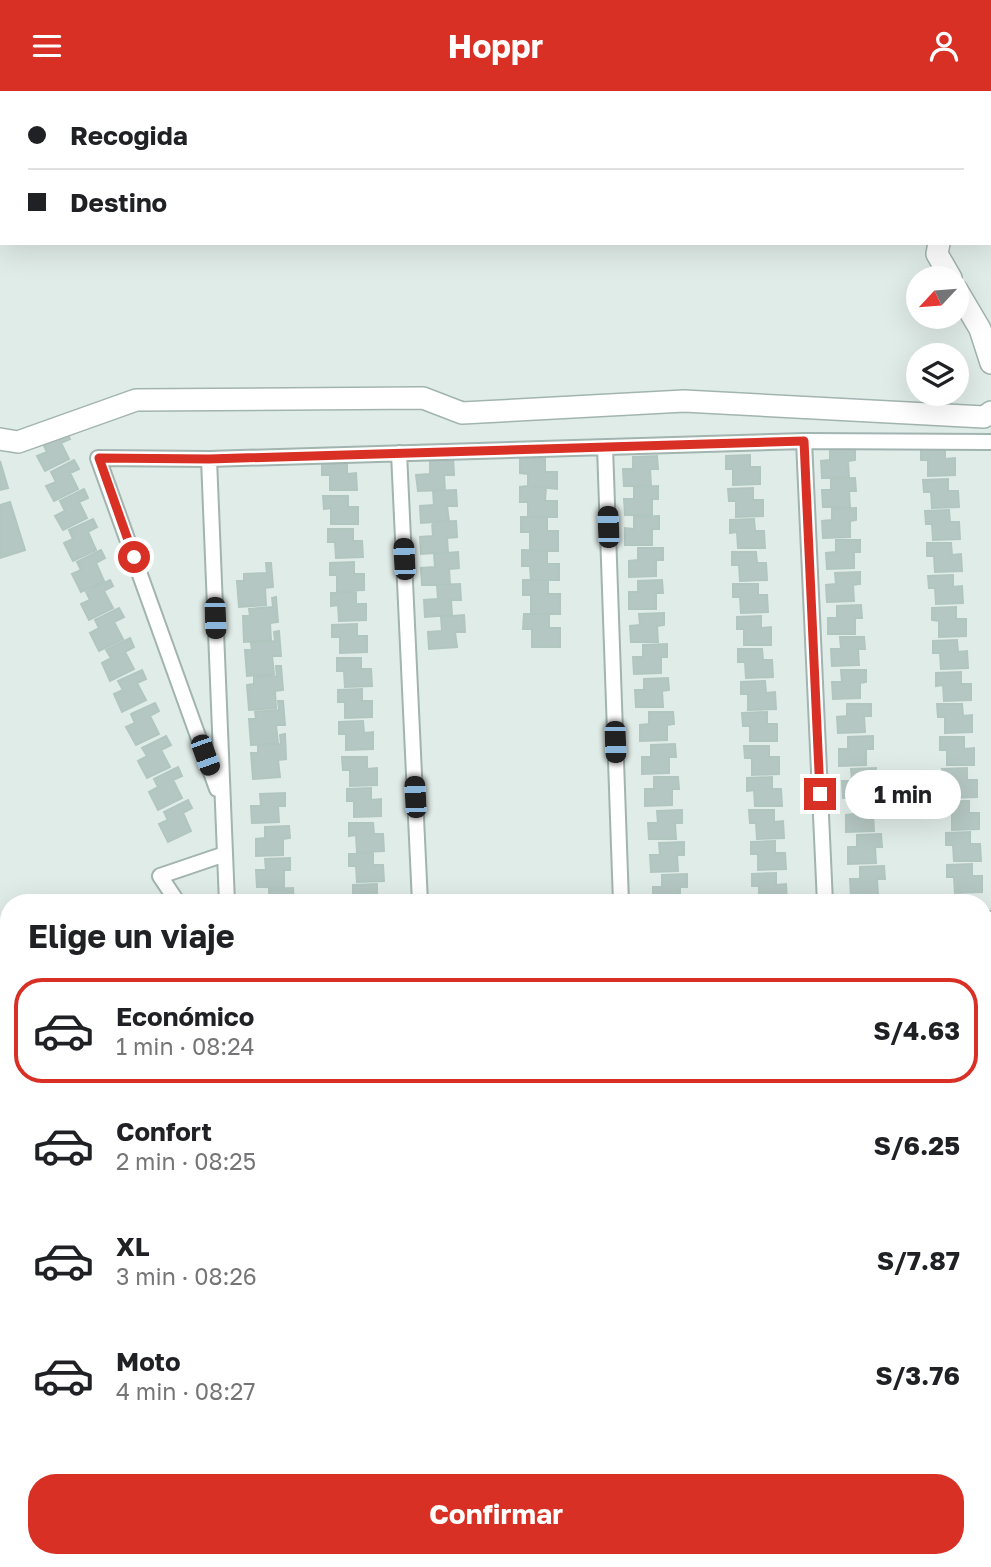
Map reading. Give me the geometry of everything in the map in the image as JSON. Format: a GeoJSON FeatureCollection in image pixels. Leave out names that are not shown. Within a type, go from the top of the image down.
{"type":"FeatureCollection","features":[{"type":"Feature","properties":{"kind":"street"},"geometry":{"type":"LineString","coordinates":[[939,245],[937,254],[944,266]]}},
{"type":"Feature","properties":{"kind":"street"},"geometry":{"type":"LineString","coordinates":[[970,312],[980,329],[991,363]]}},
{"type":"Feature","properties":{"kind":"street"},"geometry":{"type":"LineString","coordinates":[[0,439],[18,442],[135,400],[423,398],[462,412],[684,401],[984,417],[991,412]]}},
{"type":"Feature","properties":{"kind":"lane"},"geometry":{"type":"LineString","coordinates":[[222,804],[99,458],[209,459],[804,441],[991,442]]}},
{"type":"Feature","properties":{"kind":"lane"},"geometry":{"type":"LineString","coordinates":[[804,441],[825,894]]}},
{"type":"Feature","properties":{"kind":"lane"},"geometry":{"type":"LineString","coordinates":[[605,447],[621,894]]}},
{"type":"Feature","properties":{"kind":"lane"},"geometry":{"type":"LineString","coordinates":[[399,453],[420,894]]}},
{"type":"Feature","properties":{"kind":"lane"},"geometry":{"type":"LineString","coordinates":[[209,459],[227,894]]}},
{"type":"Feature","properties":{"kind":"lane"},"geometry":{"type":"LineString","coordinates":[[172,894],[160,876],[225,854]]}},
{"type":"Feature","properties":{"kind":"building"},"geometry":{"type":"Polygon","coordinates":[[[66,430],[70,439],[61,443],[69,459],[45,471],[37,456],[47,452],[42,442],[66,430]]]}},
{"type":"Feature","properties":{"kind":"building"},"geometry":{"type":"Polygon","coordinates":[[[921,447],[945,447],[945,459],[955,458],[955,475],[928,476],[928,460],[921,460],[921,447]]]}},
{"type":"Feature","properties":{"kind":"building"},"geometry":{"type":"Polygon","coordinates":[[[855,448],[855,460],[848,461],[849,477],[822,478],[821,461],[830,460],[830,449],[855,448]]]}},
{"type":"Feature","properties":{"kind":"building"},"geometry":{"type":"Polygon","coordinates":[[[750,455],[750,467],[760,467],[760,484],[733,485],[733,469],[726,469],[726,456],[750,455]]]}},
{"type":"Feature","properties":{"kind":"building"},"geometry":{"type":"Polygon","coordinates":[[[657,456],[658,469],[650,469],[651,485],[624,486],[623,469],[633,469],[633,457],[657,456]]]}},
{"type":"Feature","properties":{"kind":"building"},"geometry":{"type":"Polygon","coordinates":[[[453,458],[454,475],[444,475],[445,490],[418,491],[416,475],[430,474],[430,460],[453,458]]]}},
{"type":"Feature","properties":{"kind":"building"},"geometry":{"type":"Polygon","coordinates":[[[520,458],[545,459],[545,472],[557,472],[557,489],[528,486],[528,474],[520,473],[520,458]]]}},
{"type":"Feature","properties":{"kind":"building"},"geometry":{"type":"Polygon","coordinates":[[[74,460],[79,469],[70,473],[78,489],[54,501],[46,486],[56,482],[51,472],[74,460]]]}},
{"type":"Feature","properties":{"kind":"building"},"geometry":{"type":"Polygon","coordinates":[[[0,461],[8,488],[0,490],[0,461]]]}},
{"type":"Feature","properties":{"kind":"building"},"geometry":{"type":"Polygon","coordinates":[[[347,462],[347,474],[356,473],[357,490],[330,490],[330,475],[322,475],[322,463],[347,462]]]}},
{"type":"Feature","properties":{"kind":"building"},"geometry":{"type":"Polygon","coordinates":[[[855,478],[856,491],[849,491],[850,507],[823,507],[822,490],[831,490],[831,479],[855,478]]]}},
{"type":"Feature","properties":{"kind":"building"},"geometry":{"type":"Polygon","coordinates":[[[948,479],[948,491],[958,491],[959,507],[932,508],[931,492],[924,492],[923,480],[948,479]]]}},
{"type":"Feature","properties":{"kind":"building"},"geometry":{"type":"Polygon","coordinates":[[[658,486],[658,499],[652,499],[652,515],[625,515],[624,499],[634,499],[634,487],[658,486]]]}},
{"type":"Feature","properties":{"kind":"building"},"geometry":{"type":"Polygon","coordinates":[[[520,487],[546,487],[545,501],[557,501],[557,517],[528,517],[528,502],[520,502],[520,487]]]}},
{"type":"Feature","properties":{"kind":"building"},"geometry":{"type":"Polygon","coordinates":[[[753,488],[753,500],[763,500],[763,516],[736,517],[736,501],[729,501],[728,489],[753,488]]]}},
{"type":"Feature","properties":{"kind":"building"},"geometry":{"type":"Polygon","coordinates":[[[84,489],[88,498],[79,502],[87,518],[63,530],[55,516],[65,511],[60,501],[84,489]]]}},
{"type":"Feature","properties":{"kind":"building"},"geometry":{"type":"Polygon","coordinates":[[[456,490],[457,506],[447,506],[449,521],[421,523],[420,506],[434,505],[433,491],[456,490]]]}},
{"type":"Feature","properties":{"kind":"building"},"geometry":{"type":"Polygon","coordinates":[[[323,496],[348,496],[348,507],[358,507],[358,524],[331,524],[331,508],[324,509],[323,496]]]}},
{"type":"Feature","properties":{"kind":"building"},"geometry":{"type":"Polygon","coordinates":[[[10,502],[25,550],[0,558],[0,505],[10,502]]]}},
{"type":"Feature","properties":{"kind":"building"},"geometry":{"type":"Polygon","coordinates":[[[856,508],[856,520],[850,521],[850,537],[823,538],[822,521],[832,520],[832,509],[856,508]]]}},
{"type":"Feature","properties":{"kind":"building"},"geometry":{"type":"Polygon","coordinates":[[[949,510],[950,522],[959,522],[960,539],[933,540],[932,524],[926,524],[925,511],[949,510]]]}},
{"type":"Feature","properties":{"kind":"building"},"geometry":{"type":"Polygon","coordinates":[[[659,516],[659,529],[652,529],[652,545],[625,545],[625,528],[634,529],[634,517],[659,516]]]}},
{"type":"Feature","properties":{"kind":"building"},"geometry":{"type":"Polygon","coordinates":[[[521,517],[547,517],[547,531],[558,531],[558,551],[530,550],[530,532],[521,532],[521,517]]]}},
{"type":"Feature","properties":{"kind":"building"},"geometry":{"type":"Polygon","coordinates":[[[93,519],[97,527],[88,532],[96,550],[73,561],[64,543],[73,539],[69,530],[93,519]]]}},
{"type":"Feature","properties":{"kind":"building"},"geometry":{"type":"Polygon","coordinates":[[[754,519],[755,531],[764,531],[765,548],[738,548],[737,532],[730,533],[730,520],[754,519]]]}},
{"type":"Feature","properties":{"kind":"building"},"geometry":{"type":"Polygon","coordinates":[[[456,521],[457,537],[447,538],[448,552],[421,554],[420,537],[433,536],[432,522],[456,521]]]}},
{"type":"Feature","properties":{"kind":"building"},"geometry":{"type":"Polygon","coordinates":[[[328,529],[353,529],[353,541],[362,541],[363,557],[336,558],[335,542],[328,542],[328,529]]]}},
{"type":"Feature","properties":{"kind":"building"},"geometry":{"type":"Polygon","coordinates":[[[836,540],[860,540],[860,552],[854,552],[854,568],[827,569],[826,553],[836,552],[836,540]]]}},
{"type":"Feature","properties":{"kind":"building"},"geometry":{"type":"Polygon","coordinates":[[[927,543],[951,543],[952,555],[961,554],[962,571],[935,572],[934,556],[927,556],[927,543]]]}},
{"type":"Feature","properties":{"kind":"building"},"geometry":{"type":"Polygon","coordinates":[[[638,548],[663,548],[663,560],[656,560],[656,576],[629,577],[629,561],[638,560],[638,548]]]}},
{"type":"Feature","properties":{"kind":"building"},"geometry":{"type":"Polygon","coordinates":[[[101,550],[105,558],[96,563],[104,581],[81,592],[72,574],[81,570],[77,562],[101,550]]]}},
{"type":"Feature","properties":{"kind":"building"},"geometry":{"type":"Polygon","coordinates":[[[522,550],[547,551],[547,564],[559,564],[559,580],[531,580],[530,566],[522,566],[522,550]]]}},
{"type":"Feature","properties":{"kind":"building"},"geometry":{"type":"Polygon","coordinates":[[[458,552],[459,568],[449,569],[450,584],[422,585],[421,568],[435,567],[434,554],[458,552]]]}},
{"type":"Feature","properties":{"kind":"building"},"geometry":{"type":"Polygon","coordinates":[[[732,552],[756,552],[757,563],[766,563],[767,580],[740,581],[739,565],[732,565],[732,552]]]}},
{"type":"Feature","properties":{"kind":"building"},"geometry":{"type":"Polygon","coordinates":[[[354,562],[354,574],[364,574],[364,590],[337,591],[337,575],[330,575],[330,563],[354,562]]]}},
{"type":"Feature","properties":{"kind":"building"},"geometry":{"type":"Polygon","coordinates":[[[266,563],[271,563],[273,587],[265,588],[266,605],[239,607],[237,581],[244,581],[244,574],[267,573],[266,563]]]}},
{"type":"Feature","properties":{"kind":"building"},"geometry":{"type":"Polygon","coordinates":[[[860,572],[860,584],[853,585],[854,601],[827,602],[826,585],[836,584],[835,573],[860,572]]]}},
{"type":"Feature","properties":{"kind":"building"},"geometry":{"type":"Polygon","coordinates":[[[953,575],[953,587],[962,586],[963,603],[936,604],[935,588],[929,588],[928,576],[953,575]]]}},
{"type":"Feature","properties":{"kind":"building"},"geometry":{"type":"Polygon","coordinates":[[[110,580],[113,586],[104,591],[113,608],[89,620],[81,604],[90,600],[86,592],[110,580]]]}},
{"type":"Feature","properties":{"kind":"building"},"geometry":{"type":"Polygon","coordinates":[[[523,580],[548,580],[548,594],[560,594],[560,614],[531,613],[531,595],[523,595],[523,580]]]}},
{"type":"Feature","properties":{"kind":"building"},"geometry":{"type":"Polygon","coordinates":[[[662,580],[663,593],[656,593],[656,609],[629,609],[629,592],[638,592],[638,581],[662,580]]]}},
{"type":"Feature","properties":{"kind":"building"},"geometry":{"type":"Polygon","coordinates":[[[460,584],[461,600],[451,600],[452,615],[425,617],[424,600],[438,599],[437,585],[460,584]]]}},
{"type":"Feature","properties":{"kind":"building"},"geometry":{"type":"Polygon","coordinates":[[[733,584],[758,584],[758,595],[767,595],[768,612],[741,613],[740,597],[733,597],[733,584]]]}},
{"type":"Feature","properties":{"kind":"building"},"geometry":{"type":"Polygon","coordinates":[[[356,592],[356,604],[366,604],[366,620],[339,621],[338,605],[331,606],[331,593],[356,592]]]}},
{"type":"Feature","properties":{"kind":"building"},"geometry":{"type":"Polygon","coordinates":[[[276,597],[278,622],[270,623],[271,640],[244,642],[243,616],[250,616],[249,609],[273,607],[272,598],[276,597]]]}},
{"type":"Feature","properties":{"kind":"building"},"geometry":{"type":"Polygon","coordinates":[[[861,605],[862,618],[855,618],[855,634],[828,634],[828,618],[837,618],[837,606],[861,605]]]}},
{"type":"Feature","properties":{"kind":"building"},"geometry":{"type":"Polygon","coordinates":[[[956,607],[956,619],[966,619],[966,636],[939,637],[939,621],[932,620],[932,608],[956,607]]]}},
{"type":"Feature","properties":{"kind":"building"},"geometry":{"type":"Polygon","coordinates":[[[119,608],[124,617],[114,622],[123,639],[99,651],[90,633],[99,628],[95,620],[119,608]]]}},
{"type":"Feature","properties":{"kind":"building"},"geometry":{"type":"Polygon","coordinates":[[[664,613],[664,625],[657,626],[658,642],[631,642],[630,626],[640,625],[639,614],[664,613]]]}},
{"type":"Feature","properties":{"kind":"building"},"geometry":{"type":"Polygon","coordinates":[[[524,614],[549,614],[549,628],[560,628],[560,647],[532,647],[532,629],[523,629],[524,614]]]}},
{"type":"Feature","properties":{"kind":"building"},"geometry":{"type":"Polygon","coordinates":[[[464,615],[465,632],[455,632],[457,647],[429,649],[428,632],[442,631],[441,617],[464,615]]]}},
{"type":"Feature","properties":{"kind":"building"},"geometry":{"type":"Polygon","coordinates":[[[761,616],[761,628],[771,627],[771,645],[744,645],[744,629],[737,629],[737,617],[761,616]]]}},
{"type":"Feature","properties":{"kind":"building"},"geometry":{"type":"Polygon","coordinates":[[[357,624],[357,636],[367,636],[367,652],[340,653],[340,637],[332,637],[332,625],[357,624]]]}},
{"type":"Feature","properties":{"kind":"building"},"geometry":{"type":"Polygon","coordinates":[[[279,631],[281,656],[272,656],[274,674],[247,676],[245,650],[252,650],[251,643],[275,641],[274,632],[279,631]]]}},
{"type":"Feature","properties":{"kind":"building"},"geometry":{"type":"Polygon","coordinates":[[[840,637],[864,637],[865,649],[858,649],[859,665],[832,666],[831,649],[841,649],[840,637]]]}},
{"type":"Feature","properties":{"kind":"building"},"geometry":{"type":"Polygon","coordinates":[[[130,638],[134,647],[125,652],[134,669],[110,681],[102,663],[111,658],[106,650],[130,638]]]}},
{"type":"Feature","properties":{"kind":"building"},"geometry":{"type":"Polygon","coordinates":[[[957,640],[958,652],[967,651],[968,668],[941,669],[940,653],[933,653],[933,641],[957,640]]]}},
{"type":"Feature","properties":{"kind":"building"},"geometry":{"type":"Polygon","coordinates":[[[667,644],[667,657],[661,657],[661,673],[634,674],[633,657],[643,657],[643,645],[667,644]]]}},
{"type":"Feature","properties":{"kind":"building"},"geometry":{"type":"Polygon","coordinates":[[[738,649],[762,649],[763,660],[772,660],[773,677],[746,678],[745,662],[738,662],[738,649]]]}},
{"type":"Feature","properties":{"kind":"building"},"geometry":{"type":"Polygon","coordinates":[[[337,658],[361,658],[361,669],[371,669],[372,686],[345,687],[344,671],[337,671],[337,658]]]}},
{"type":"Feature","properties":{"kind":"building"},"geometry":{"type":"Polygon","coordinates":[[[276,666],[281,666],[283,690],[275,691],[276,708],[249,710],[247,685],[254,684],[254,677],[277,676],[276,666]]]}},
{"type":"Feature","properties":{"kind":"building"},"geometry":{"type":"Polygon","coordinates":[[[142,670],[146,679],[137,683],[146,700],[122,712],[114,694],[123,690],[118,681],[142,670]]]}},
{"type":"Feature","properties":{"kind":"building"},"geometry":{"type":"Polygon","coordinates":[[[841,670],[866,670],[866,682],[860,683],[860,698],[833,699],[832,682],[842,682],[841,670]]]}},
{"type":"Feature","properties":{"kind":"building"},"geometry":{"type":"Polygon","coordinates":[[[961,672],[961,684],[971,684],[971,700],[944,701],[943,685],[936,686],[936,673],[961,672]]]}},
{"type":"Feature","properties":{"kind":"building"},"geometry":{"type":"Polygon","coordinates":[[[668,678],[669,690],[662,691],[663,707],[636,707],[635,690],[644,690],[644,679],[668,678]]]}},
{"type":"Feature","properties":{"kind":"building"},"geometry":{"type":"Polygon","coordinates":[[[765,681],[766,693],[775,692],[776,709],[748,710],[748,694],[741,694],[741,682],[765,681]]]}},
{"type":"Feature","properties":{"kind":"building"},"geometry":{"type":"Polygon","coordinates":[[[362,689],[362,701],[372,701],[372,717],[345,718],[345,702],[338,702],[338,690],[362,689]]]}},
{"type":"Feature","properties":{"kind":"building"},"geometry":{"type":"Polygon","coordinates":[[[278,701],[283,701],[285,725],[276,725],[278,743],[251,745],[249,719],[256,719],[255,712],[279,710],[278,701]]]}},
{"type":"Feature","properties":{"kind":"building"},"geometry":{"type":"Polygon","coordinates":[[[155,703],[159,711],[150,716],[159,734],[136,745],[126,727],[135,723],[131,714],[155,703]]]}},
{"type":"Feature","properties":{"kind":"building"},"geometry":{"type":"Polygon","coordinates":[[[847,704],[871,704],[871,716],[864,716],[865,732],[838,733],[837,717],[847,716],[847,704]]]}},
{"type":"Feature","properties":{"kind":"building"},"geometry":{"type":"Polygon","coordinates":[[[937,704],[962,704],[963,716],[972,715],[972,732],[945,733],[945,717],[938,717],[937,704]]]}},
{"type":"Feature","properties":{"kind":"building"},"geometry":{"type":"Polygon","coordinates":[[[649,712],[673,712],[674,724],[667,725],[667,740],[640,741],[640,725],[649,724],[649,712]]]}},
{"type":"Feature","properties":{"kind":"building"},"geometry":{"type":"Polygon","coordinates":[[[767,712],[767,724],[777,724],[777,741],[750,741],[750,726],[743,726],[742,713],[767,712]]]}},
{"type":"Feature","properties":{"kind":"building"},"geometry":{"type":"Polygon","coordinates":[[[363,721],[364,733],[373,732],[373,749],[346,750],[346,734],[339,734],[339,722],[363,721]]]}},
{"type":"Feature","properties":{"kind":"building"},"geometry":{"type":"Polygon","coordinates":[[[285,734],[286,759],[278,760],[280,777],[253,779],[251,753],[258,753],[258,746],[281,744],[280,735],[285,734]]]}},
{"type":"Feature","properties":{"kind":"building"},"geometry":{"type":"Polygon","coordinates":[[[166,736],[171,745],[161,750],[170,767],[147,778],[138,761],[147,756],[142,748],[166,736]]]}},
{"type":"Feature","properties":{"kind":"building"},"geometry":{"type":"Polygon","coordinates":[[[873,736],[873,749],[866,749],[866,765],[839,766],[839,749],[848,749],[848,737],[873,736]]]}},
{"type":"Feature","properties":{"kind":"building"},"geometry":{"type":"Polygon","coordinates":[[[940,737],[964,737],[964,749],[974,748],[974,765],[947,765],[947,750],[940,750],[940,737]]]}},
{"type":"Feature","properties":{"kind":"building"},"geometry":{"type":"Polygon","coordinates":[[[675,744],[676,757],[669,757],[669,773],[642,774],[642,757],[651,757],[651,745],[675,744]]]}},
{"type":"Feature","properties":{"kind":"building"},"geometry":{"type":"Polygon","coordinates":[[[744,746],[769,746],[769,757],[779,757],[779,774],[752,775],[752,758],[745,758],[744,746]]]}},
{"type":"Feature","properties":{"kind":"building"},"geometry":{"type":"Polygon","coordinates":[[[342,757],[367,757],[367,769],[377,768],[377,785],[350,786],[350,770],[343,770],[342,757]]]}},
{"type":"Feature","properties":{"kind":"building"},"geometry":{"type":"Polygon","coordinates":[[[178,767],[182,776],[173,780],[182,798],[158,810],[149,792],[158,787],[154,779],[178,767]]]}},
{"type":"Feature","properties":{"kind":"building"},"geometry":{"type":"Polygon","coordinates":[[[876,768],[876,781],[869,781],[870,797],[843,798],[842,781],[852,781],[851,769],[876,768]]]}},
{"type":"Feature","properties":{"kind":"building"},"geometry":{"type":"Polygon","coordinates":[[[967,768],[967,780],[977,780],[977,797],[950,798],[950,782],[943,782],[942,769],[967,768]]]}},
{"type":"Feature","properties":{"kind":"building"},"geometry":{"type":"Polygon","coordinates":[[[654,777],[678,777],[679,789],[672,789],[672,805],[645,806],[645,789],[654,789],[654,777]]]}},
{"type":"Feature","properties":{"kind":"building"},"geometry":{"type":"Polygon","coordinates":[[[772,777],[772,789],[781,789],[782,806],[755,806],[754,790],[747,791],[747,778],[772,777]]]}},
{"type":"Feature","properties":{"kind":"building"},"geometry":{"type":"Polygon","coordinates":[[[371,788],[371,800],[381,799],[381,816],[354,817],[354,801],[347,801],[347,789],[371,788]]]}},
{"type":"Feature","properties":{"kind":"building"},"geometry":{"type":"Polygon","coordinates":[[[285,793],[285,806],[278,806],[279,822],[252,823],[251,806],[261,806],[260,794],[285,793]]]}},
{"type":"Feature","properties":{"kind":"building"},"geometry":{"type":"Polygon","coordinates":[[[188,800],[192,808],[183,813],[191,831],[168,842],[159,824],[168,820],[164,812],[188,800]]]}},
{"type":"Feature","properties":{"kind":"building"},"geometry":{"type":"Polygon","coordinates":[[[944,801],[969,801],[969,813],[979,813],[979,829],[952,830],[952,814],[945,814],[944,801]]]}},
{"type":"Feature","properties":{"kind":"building"},"geometry":{"type":"Polygon","coordinates":[[[879,802],[880,815],[873,815],[874,831],[846,832],[846,815],[855,814],[855,803],[879,802]]]}},
{"type":"Feature","properties":{"kind":"building"},"geometry":{"type":"Polygon","coordinates":[[[682,810],[682,823],[675,823],[676,839],[649,839],[648,823],[658,823],[657,811],[682,810]]]}},
{"type":"Feature","properties":{"kind":"building"},"geometry":{"type":"Polygon","coordinates":[[[749,810],[774,810],[774,822],[783,821],[784,838],[757,839],[756,823],[750,823],[749,810]]]}},
{"type":"Feature","properties":{"kind":"building"},"geometry":{"type":"Polygon","coordinates":[[[349,823],[373,823],[374,834],[383,834],[384,851],[357,852],[356,835],[349,836],[349,823]]]}},
{"type":"Feature","properties":{"kind":"building"},"geometry":{"type":"Polygon","coordinates":[[[289,826],[290,838],[283,839],[283,855],[256,856],[256,839],[265,838],[265,827],[289,826]]]}},
{"type":"Feature","properties":{"kind":"building"},"geometry":{"type":"Polygon","coordinates":[[[970,832],[970,844],[980,844],[981,861],[954,861],[953,845],[946,845],[946,833],[970,832]]]}},
{"type":"Feature","properties":{"kind":"building"},"geometry":{"type":"Polygon","coordinates":[[[881,834],[882,847],[875,847],[876,863],[848,864],[848,847],[857,847],[857,835],[881,834]]]}},
{"type":"Feature","properties":{"kind":"building"},"geometry":{"type":"Polygon","coordinates":[[[775,841],[775,853],[785,853],[786,869],[758,870],[758,854],[751,854],[751,842],[775,841]]]}},
{"type":"Feature","properties":{"kind":"building"},"geometry":{"type":"Polygon","coordinates":[[[684,842],[684,855],[677,855],[678,871],[651,872],[650,855],[660,855],[659,843],[684,842]]]}},
{"type":"Feature","properties":{"kind":"building"},"geometry":{"type":"Polygon","coordinates":[[[373,853],[373,865],[383,865],[384,881],[357,882],[356,866],[349,866],[349,854],[373,853]]]}},
{"type":"Feature","properties":{"kind":"building"},"geometry":{"type":"Polygon","coordinates":[[[290,858],[290,870],[284,870],[284,887],[257,887],[256,870],[266,870],[265,859],[290,858]]]}},
{"type":"Feature","properties":{"kind":"building"},"geometry":{"type":"Polygon","coordinates":[[[972,864],[972,876],[982,876],[982,892],[955,893],[954,877],[947,877],[947,865],[972,864]]]}},
{"type":"Feature","properties":{"kind":"building"},"geometry":{"type":"Polygon","coordinates":[[[884,866],[885,879],[877,879],[878,894],[851,894],[850,879],[860,879],[860,867],[884,866]]]}},
{"type":"Feature","properties":{"kind":"building"},"geometry":{"type":"Polygon","coordinates":[[[776,873],[776,885],[786,884],[787,894],[759,894],[759,886],[752,886],[752,874],[776,873]]]}},
{"type":"Feature","properties":{"kind":"building"},"geometry":{"type":"Polygon","coordinates":[[[687,874],[687,887],[680,887],[680,894],[653,894],[653,887],[662,887],[662,875],[687,874]]]}},
{"type":"Feature","properties":{"kind":"building"},"geometry":{"type":"Polygon","coordinates":[[[377,884],[377,894],[353,894],[353,885],[377,884]]]}},
{"type":"Feature","properties":{"kind":"building"},"geometry":{"type":"Polygon","coordinates":[[[293,888],[293,894],[269,894],[269,889],[293,888]]]}},
{"type":"Feature","properties":{"kind":"route"},"geometry":{"type":"LineString","coordinates":[[134,557],[99,458],[209,459],[804,441],[820,794]]}}]}
